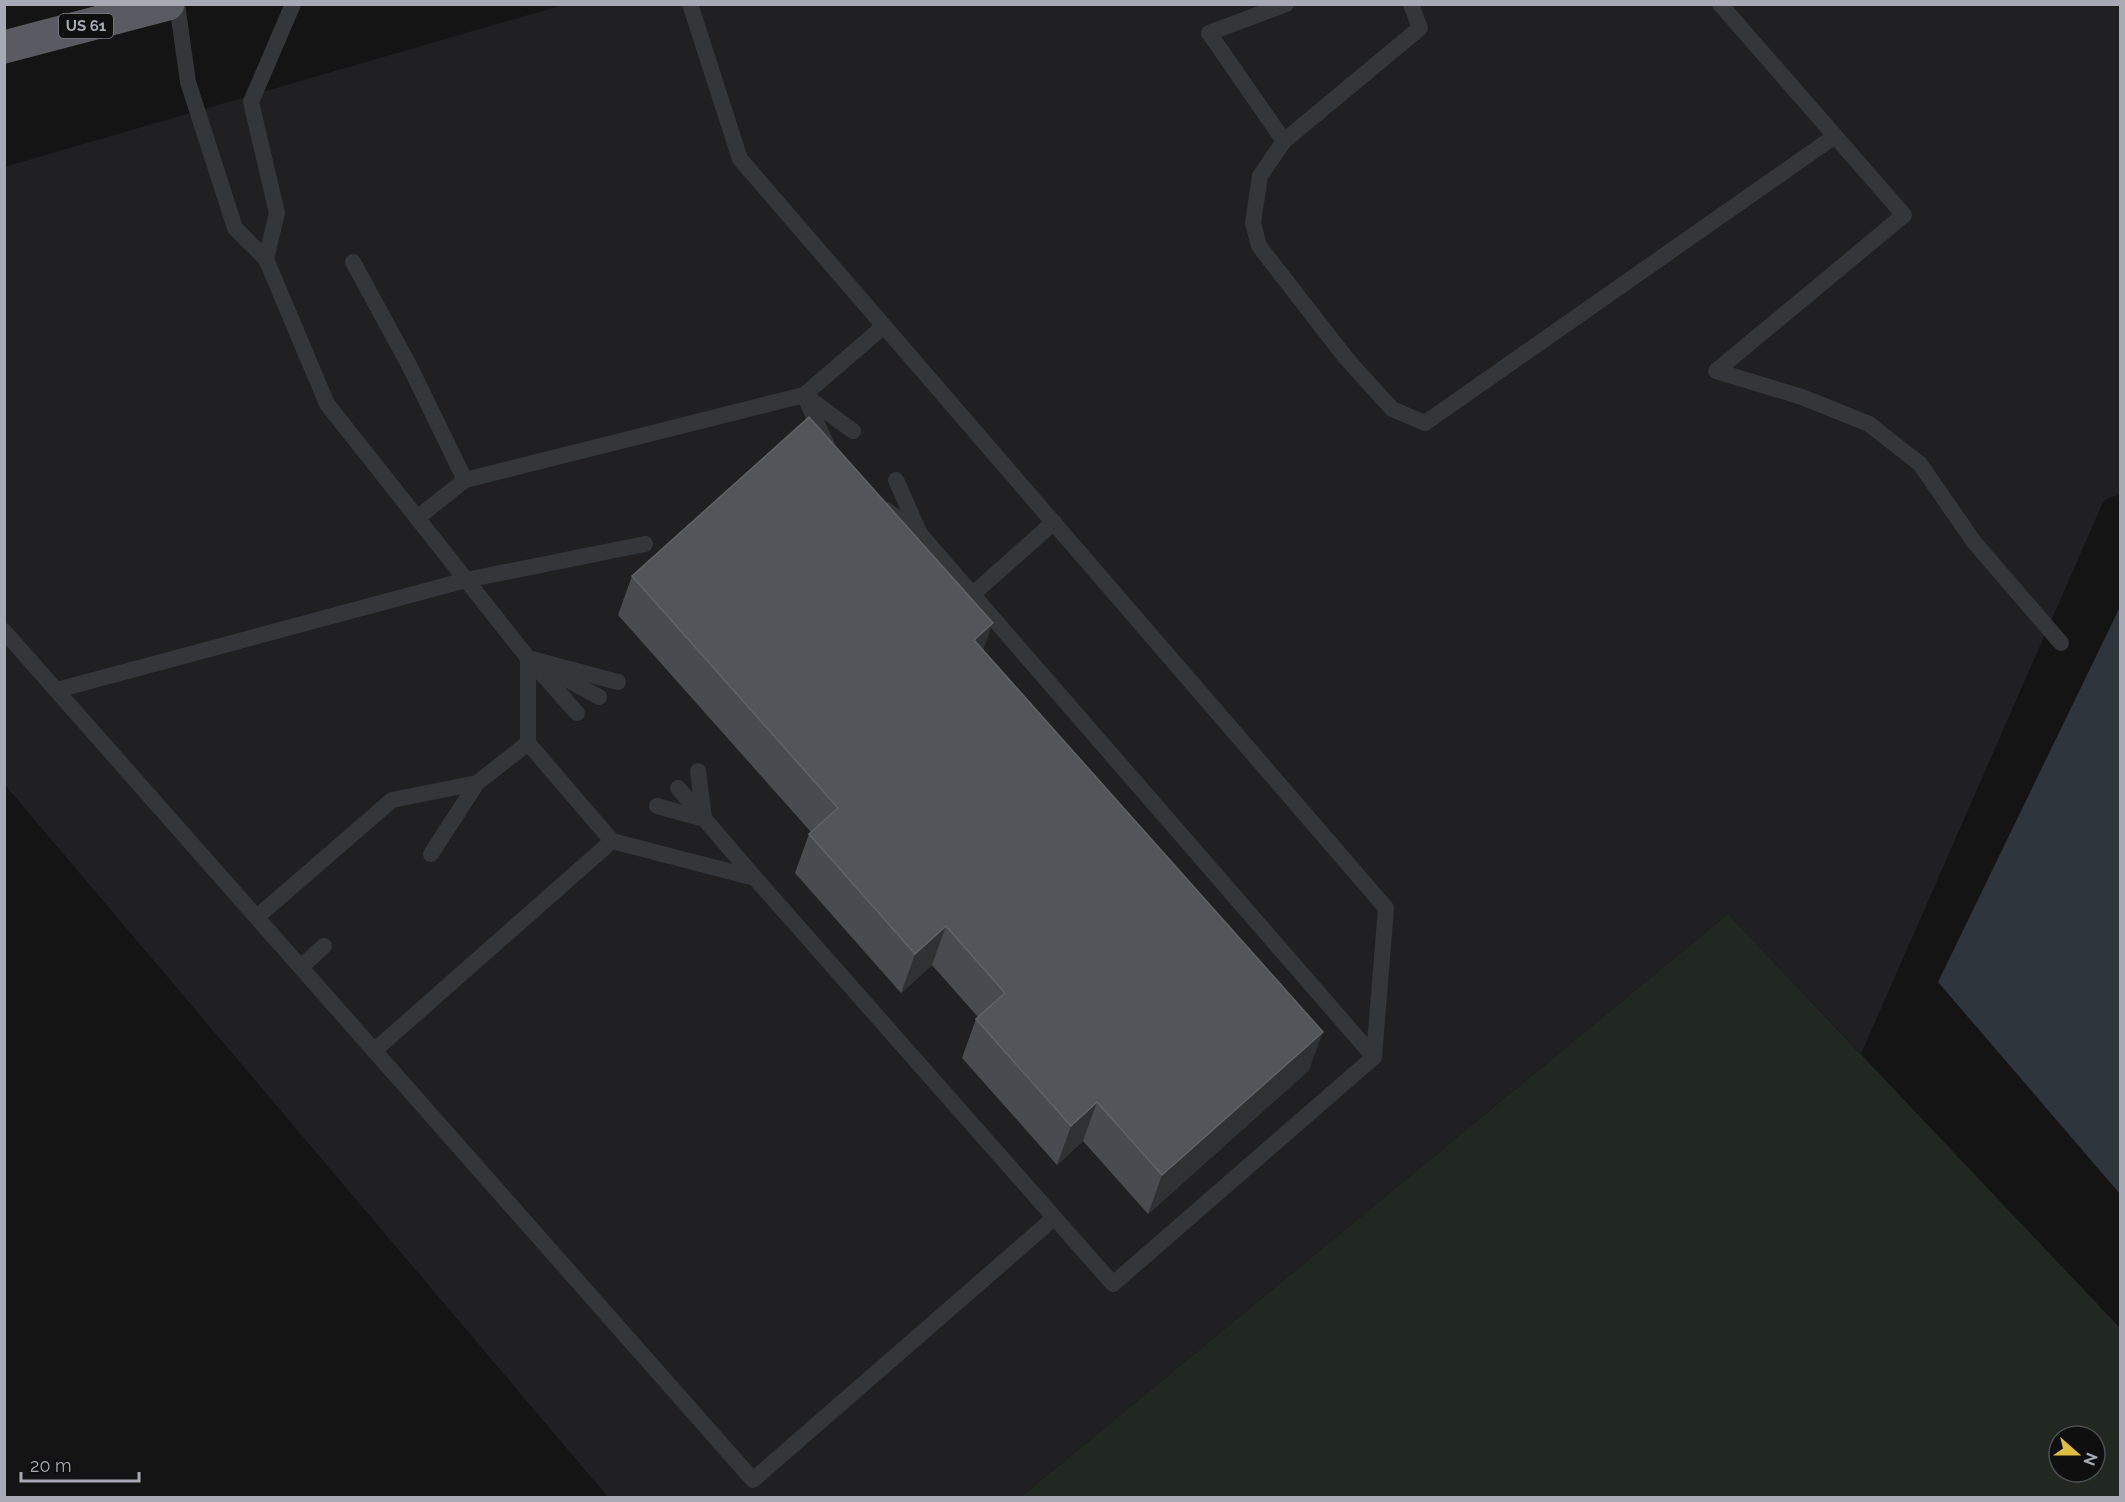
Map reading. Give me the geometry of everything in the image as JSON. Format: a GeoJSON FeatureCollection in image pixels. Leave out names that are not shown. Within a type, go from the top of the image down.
{"type":"FeatureCollection","features":[{"type":"Feature","properties":{"kind":"highway","name":"US 61"},"geometry":{"type":"LineString","coordinates":[[4,47],[168,4]]}},
{"type":"Feature","properties":{"kind":"lane"},"geometry":{"type":"LineString","coordinates":[[177,4],[188,82],[235,228],[266,259],[327,404],[528,658],[577,713]]}},
{"type":"Feature","properties":{"kind":"lane"},"geometry":{"type":"LineString","coordinates":[[266,259],[277,213],[251,102],[293,4]]}},
{"type":"Feature","properties":{"kind":"lane"},"geometry":{"type":"LineString","coordinates":[[678,788],[1113,1284],[1374,1057],[1386,908],[740,159],[690,4]]}},
{"type":"Feature","properties":{"kind":"lane"},"geometry":{"type":"LineString","coordinates":[[1284,141],[1209,33],[1286,4]]}},
{"type":"Feature","properties":{"kind":"lane"},"geometry":{"type":"LineString","coordinates":[[1411,4],[1420,28],[1284,141],[1260,176],[1253,223],[1259,246],[1346,358],[1392,409],[1425,423],[1835,136]]}},
{"type":"Feature","properties":{"kind":"lane"},"geometry":{"type":"LineString","coordinates":[[1720,4],[1904,214],[1716,371],[1803,397],[1869,424],[1920,464],[1974,542],[2061,643]]}},
{"type":"Feature","properties":{"kind":"lane"},"geometry":{"type":"LineString","coordinates":[[353,262],[409,365],[465,480]]}},
{"type":"Feature","properties":{"kind":"lane"},"geometry":{"type":"LineString","coordinates":[[417,518],[465,480],[804,395],[884,326]]}},
{"type":"Feature","properties":{"kind":"lane"},"geometry":{"type":"LineString","coordinates":[[804,395],[853,431]]}},
{"type":"Feature","properties":{"kind":"lane"},"geometry":{"type":"LineString","coordinates":[[804,395],[830,451]]}},
{"type":"Feature","properties":{"kind":"lane"},"geometry":{"type":"LineString","coordinates":[[896,480],[920,534]]}},
{"type":"Feature","properties":{"kind":"lane"},"geometry":{"type":"LineString","coordinates":[[873,500],[920,534],[1374,1057]]}},
{"type":"Feature","properties":{"kind":"lane"},"geometry":{"type":"LineString","coordinates":[[973,594],[1054,522]]}},
{"type":"Feature","properties":{"kind":"lane"},"geometry":{"type":"LineString","coordinates":[[57,690],[466,580],[645,544]]}},
{"type":"Feature","properties":{"kind":"lane"},"geometry":{"type":"LineString","coordinates":[[4,631],[753,1480],[1054,1218]]}},
{"type":"Feature","properties":{"kind":"lane"},"geometry":{"type":"LineString","coordinates":[[528,658],[618,682]]}},
{"type":"Feature","properties":{"kind":"lane"},"geometry":{"type":"LineString","coordinates":[[528,658],[599,697]]}},
{"type":"Feature","properties":{"kind":"lane"},"geometry":{"type":"LineString","coordinates":[[528,658],[528,742],[612,841],[755,878]]}},
{"type":"Feature","properties":{"kind":"lane"},"geometry":{"type":"LineString","coordinates":[[431,854],[477,783],[528,742]]}},
{"type":"Feature","properties":{"kind":"lane"},"geometry":{"type":"LineString","coordinates":[[698,771],[704,819]]}},
{"type":"Feature","properties":{"kind":"lane"},"geometry":{"type":"LineString","coordinates":[[257,917],[392,800],[477,783]]}},
{"type":"Feature","properties":{"kind":"lane"},"geometry":{"type":"LineString","coordinates":[[657,806],[704,819]]}},
{"type":"Feature","properties":{"kind":"lane"},"geometry":{"type":"LineString","coordinates":[[375,1050],[612,841]]}},
{"type":"Feature","properties":{"kind":"lane"},"geometry":{"type":"LineString","coordinates":[[301,967],[324,946]]}},
{"type":"Feature","properties":{"kind":"shaded area"},"geometry":{"type":"Polygon","coordinates":[[[563,5],[2120,5],[2120,494],[2104,500],[1861,1054],[1728,914],[1021,1497],[608,1497],[5,785],[4,167],[563,5]]]}},
{"type":"Feature","properties":{"kind":"shaded area"},"geometry":{"type":"Polygon","coordinates":[[[2120,607],[2120,1194],[1938,982],[2120,607]]]}},
{"type":"Feature","properties":{"kind":"shaded area"},"geometry":{"type":"Polygon","coordinates":[[[1728,914],[2120,1328],[2120,1497],[1021,1497],[1728,914]]]}},
{"type":"Feature","properties":{"kind":"building"},"geometry":{"type":"Polygon","coordinates":[[[809,417],[993,623],[974,640],[1323,1032],[1162,1175],[1097,1102],[1071,1126],[976,1019],[1005,993],[946,926],[915,954],[809,834],[838,808],[632,576],[809,417]]]}}]}
